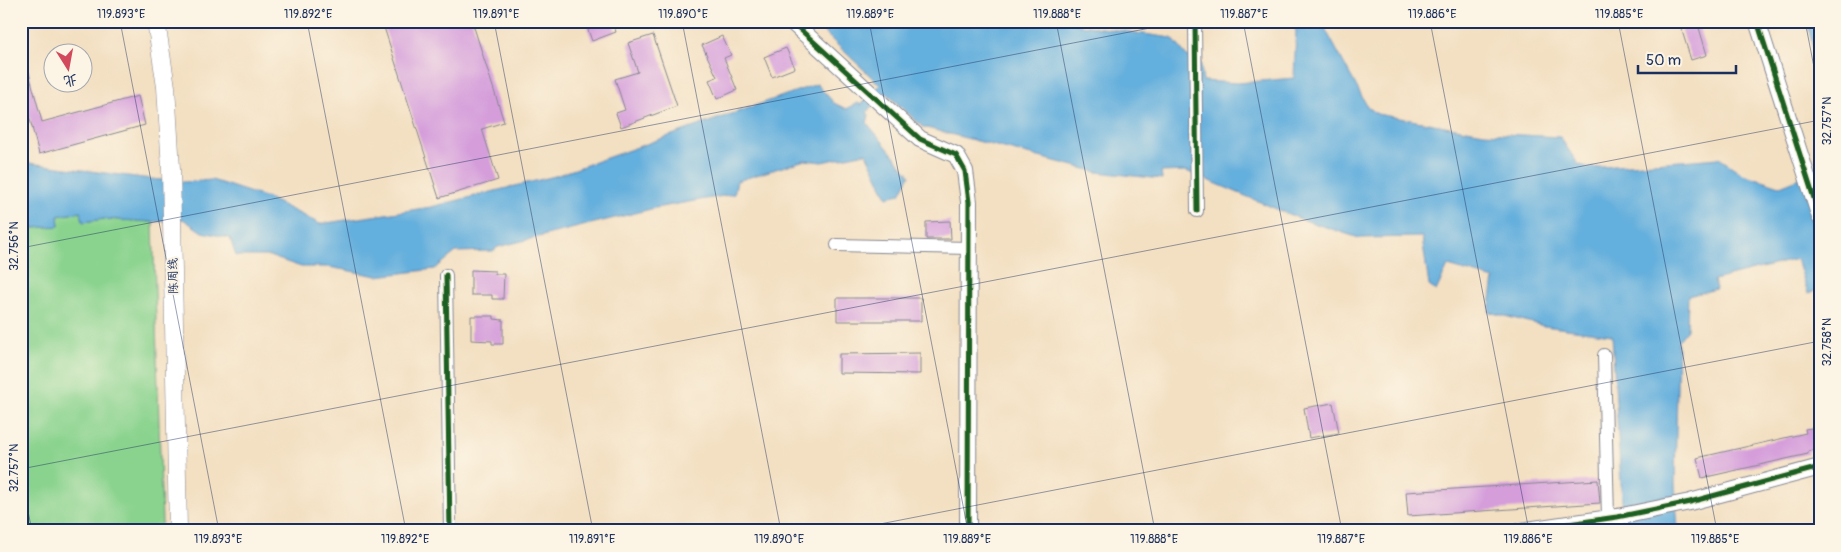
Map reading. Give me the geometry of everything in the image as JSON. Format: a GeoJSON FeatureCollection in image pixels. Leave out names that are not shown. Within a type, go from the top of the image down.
{"type":"FeatureCollection","features":[{"type":"Feature","properties":{"kind":"main road","name":"陈周线"},"geometry":{"type":"LineString","coordinates":[[156,21],[166,87],[170,169],[178,531]]}},
{"type":"Feature","properties":{"kind":"street"},"geometry":{"type":"LineString","coordinates":[[791,21],[920,139],[956,155],[965,172],[969,202],[968,531]]}},
{"type":"Feature","properties":{"kind":"street"},"geometry":{"type":"LineString","coordinates":[[1195,21],[1197,211]]}},
{"type":"Feature","properties":{"kind":"street"},"geometry":{"type":"LineString","coordinates":[[1757,21],[1820,217]]}},
{"type":"Feature","properties":{"kind":"street"},"geometry":{"type":"LineString","coordinates":[[837,245],[969,248]]}},
{"type":"Feature","properties":{"kind":"street"},"geometry":{"type":"LineString","coordinates":[[446,275],[450,531]]}},
{"type":"Feature","properties":{"kind":"street"},"geometry":{"type":"LineString","coordinates":[[1604,355],[1608,518]]}},
{"type":"Feature","properties":{"kind":"street"},"geometry":{"type":"LineString","coordinates":[[1520,531],[1608,518],[1690,502],[1820,467]]}},
{"type":"Feature","properties":{"kind":"green space"},"geometry":{"type":"Polygon","coordinates":[[[82,212],[84,222],[104,219],[153,222],[162,523],[154,531],[21,531],[21,229],[59,226],[58,216],[82,212]]]}},
{"type":"Feature","properties":{"kind":"water"},"geometry":{"type":"Polygon","coordinates":[[[812,21],[1071,21],[1074,24],[1172,38],[1187,56],[1200,59],[1203,81],[1238,83],[1294,78],[1296,31],[1291,21],[1321,21],[1367,106],[1377,114],[1484,133],[1560,137],[1578,164],[1589,168],[1719,158],[1743,174],[1780,186],[1820,170],[1820,289],[1808,293],[1797,259],[1714,280],[1716,289],[1688,296],[1687,330],[1678,341],[1675,482],[1678,531],[1628,531],[1622,501],[1612,335],[1544,326],[1489,312],[1494,279],[1448,266],[1436,291],[1429,286],[1422,237],[1359,238],[1298,218],[1186,171],[1161,172],[1162,179],[1097,172],[923,127],[886,93],[881,94],[867,112],[869,115],[867,123],[910,175],[900,194],[887,197],[866,153],[822,162],[805,160],[737,181],[734,194],[655,208],[498,247],[493,251],[456,252],[435,269],[377,276],[329,267],[301,267],[269,256],[236,256],[230,238],[202,232],[183,219],[153,222],[104,219],[83,222],[81,212],[58,216],[59,226],[21,229],[21,165],[29,163],[151,179],[184,182],[212,180],[270,199],[320,224],[431,207],[555,176],[817,84],[834,103],[846,109],[858,103],[861,105],[880,85],[812,21]]]}},
{"type":"Feature","properties":{"kind":"water"},"geometry":{"type":"Polygon","coordinates":[[[1807,21],[1820,21],[1820,79],[1807,21]]]}},
{"type":"Feature","properties":{"kind":"building"},"geometry":{"type":"Polygon","coordinates":[[[382,21],[472,21],[504,122],[482,129],[498,180],[439,198],[382,21]]]}},
{"type":"Feature","properties":{"kind":"building"},"geometry":{"type":"Polygon","coordinates":[[[604,21],[612,21],[616,32],[592,41],[587,27],[604,21]]]}},
{"type":"Feature","properties":{"kind":"building"},"geometry":{"type":"Polygon","coordinates":[[[1679,21],[1697,21],[1707,55],[1691,60],[1679,21]]]}},
{"type":"Feature","properties":{"kind":"building"},"geometry":{"type":"Polygon","coordinates":[[[653,35],[677,106],[621,127],[616,113],[625,110],[615,79],[638,72],[628,43],[653,35]]]}},
{"type":"Feature","properties":{"kind":"building"},"geometry":{"type":"Polygon","coordinates":[[[722,36],[731,55],[724,58],[737,90],[717,99],[709,80],[717,77],[702,45],[722,36]]]}},
{"type":"Feature","properties":{"kind":"building"},"geometry":{"type":"Polygon","coordinates":[[[786,48],[795,68],[772,77],[764,57],[786,48]]]}},
{"type":"Feature","properties":{"kind":"building"},"geometry":{"type":"Polygon","coordinates":[[[21,58],[25,58],[42,122],[138,96],[145,125],[39,154],[27,108],[21,110],[21,58]]]}},
{"type":"Feature","properties":{"kind":"building"},"geometry":{"type":"Polygon","coordinates":[[[950,221],[951,239],[926,239],[926,222],[950,221]]]}},
{"type":"Feature","properties":{"kind":"building"},"geometry":{"type":"Polygon","coordinates":[[[471,270],[495,271],[495,274],[504,274],[503,299],[492,299],[492,295],[471,295],[471,270]]]}},
{"type":"Feature","properties":{"kind":"building"},"geometry":{"type":"Polygon","coordinates":[[[837,298],[921,298],[921,321],[837,321],[837,298]]]}},
{"type":"Feature","properties":{"kind":"building"},"geometry":{"type":"Polygon","coordinates":[[[471,316],[494,316],[494,319],[503,320],[503,344],[492,344],[492,341],[471,340],[471,316]]]}},
{"type":"Feature","properties":{"kind":"building"},"geometry":{"type":"Polygon","coordinates":[[[920,353],[920,374],[839,373],[839,354],[920,353]]]}},
{"type":"Feature","properties":{"kind":"building"},"geometry":{"type":"Polygon","coordinates":[[[1333,403],[1339,433],[1309,438],[1304,408],[1333,403]]]}},
{"type":"Feature","properties":{"kind":"building"},"geometry":{"type":"Polygon","coordinates":[[[1820,427],[1820,448],[1808,451],[1808,454],[1702,478],[1697,458],[1806,433],[1805,429],[1820,427]]]}},
{"type":"Feature","properties":{"kind":"building"},"geometry":{"type":"Polygon","coordinates":[[[1598,480],[1600,503],[1408,516],[1406,492],[1598,480]]]}},
{"type":"Feature","properties":{"kind":"cycle path"},"geometry":{"type":"LineString","coordinates":[[791,21],[920,139],[956,155],[965,171],[969,202],[968,531]]}},
{"type":"Feature","properties":{"kind":"cycle path"},"geometry":{"type":"LineString","coordinates":[[1195,21],[1197,211]]}},
{"type":"Feature","properties":{"kind":"cycle path"},"geometry":{"type":"LineString","coordinates":[[1757,21],[1820,217]]}},
{"type":"Feature","properties":{"kind":"cycle path"},"geometry":{"type":"LineString","coordinates":[[446,275],[450,531]]}},
{"type":"Feature","properties":{"kind":"cycle path"},"geometry":{"type":"LineString","coordinates":[[1520,531],[1617,517],[1690,502],[1820,467]]}}]}
